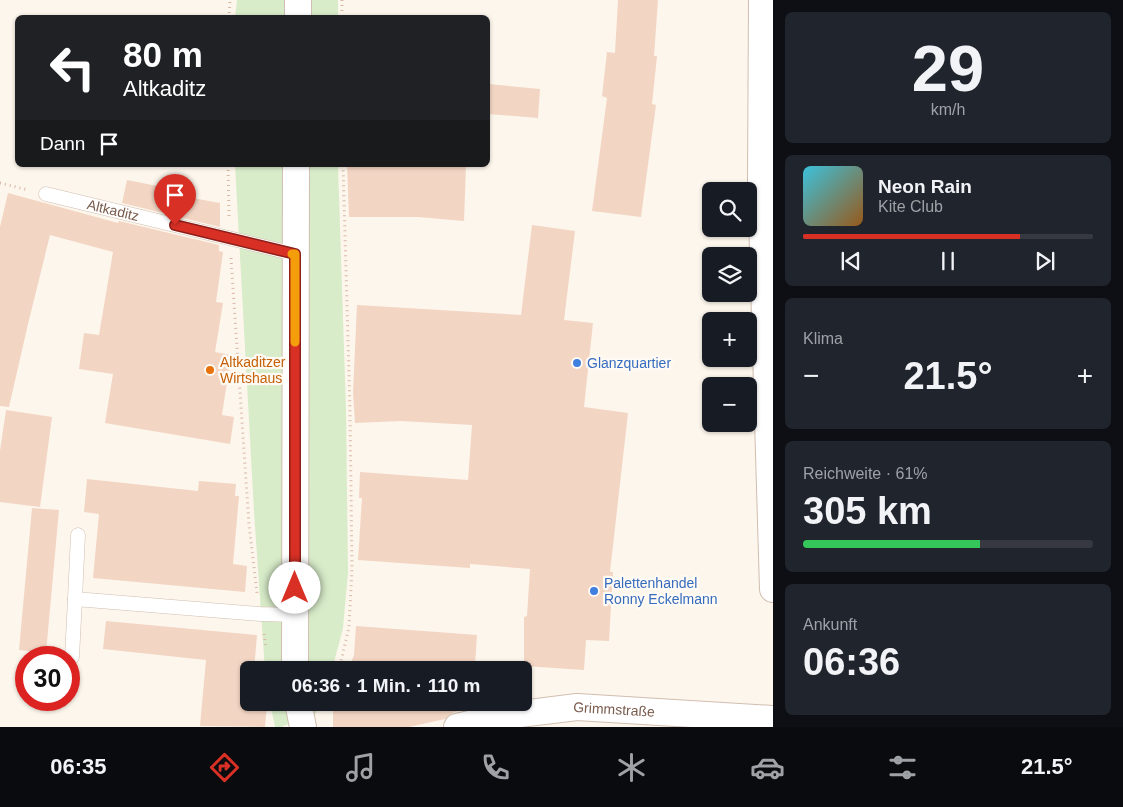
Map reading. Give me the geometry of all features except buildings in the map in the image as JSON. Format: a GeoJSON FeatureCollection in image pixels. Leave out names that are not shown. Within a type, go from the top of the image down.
{"type":"FeatureCollection","features":[{"type":"Feature","properties":{"kind":"street"},"geometry":{"type":"LineString","coordinates":[[298,0],[298,15]]}},
{"type":"Feature","properties":{"kind":"street"},"geometry":{"type":"LineString","coordinates":[[762,0],[767,177],[773,589]]}},
{"type":"Feature","properties":{"kind":"street"},"geometry":{"type":"LineString","coordinates":[[294,661],[296,167]]}},
{"type":"Feature","properties":{"kind":"street","name":"Grimmstraße"},"geometry":{"type":"LineString","coordinates":[[457,727],[504,716],[577,707],[773,719]]}},
{"type":"Feature","properties":{"kind":"street"},"geometry":{"type":"LineString","coordinates":[[299,711],[303,727]]}},
{"type":"Feature","properties":{"kind":"lane","name":"Altkaditz"},"geometry":{"type":"LineString","coordinates":[[46,194],[295,254]]}},
{"type":"Feature","properties":{"kind":"lane"},"geometry":{"type":"LineString","coordinates":[[73,646],[78,535]]}},
{"type":"Feature","properties":{"kind":"lane"},"geometry":{"type":"LineString","coordinates":[[75,599],[260,614],[295,614]]}},
{"type":"Feature","properties":{"kind":"path"},"geometry":{"type":"LineString","coordinates":[[229,15],[230,0]]}},
{"type":"Feature","properties":{"kind":"path"},"geometry":{"type":"LineString","coordinates":[[342,0],[342,15]]}},
{"type":"Feature","properties":{"kind":"path"},"geometry":{"type":"LineString","coordinates":[[228,167],[230,238],[249,525],[260,614],[268,657],[276,661]]}},
{"type":"Feature","properties":{"kind":"path"},"geometry":{"type":"LineString","coordinates":[[342,167],[350,409],[352,568],[349,627],[342,661]]}},
{"type":"Feature","properties":{"kind":"path"},"geometry":{"type":"LineString","coordinates":[[0,183],[46,194]]}},
{"type":"Feature","properties":{"kind":"green space"},"geometry":{"type":"Polygon","coordinates":[[[237,0],[338,0],[338,15],[235,15],[237,0]]]}},
{"type":"Feature","properties":{"kind":"green space"},"geometry":{"type":"Polygon","coordinates":[[[235,167],[338,167],[346,410],[348,573],[343,628],[334,661],[264,661],[254,512],[235,167]]]}},
{"type":"Feature","properties":{"kind":"green space"},"geometry":{"type":"Polygon","coordinates":[[[272,711],[317,711],[281,727],[275,727],[272,711]]]}},
{"type":"Feature","properties":{"kind":"slow traffic"},"geometry":{"type":"LineString","coordinates":[[292,254],[295,254],[295,342]]}},
{"type":"Feature","properties":{"kind":"place","name":"Glanzquartier"},"geometry":{"type":"Point","coordinates":[577,363]}},
{"type":"Feature","properties":{"kind":"place","name":"Altkaditzer Wirtshaus"},"geometry":{"type":"Point","coordinates":[210,370]}},
{"type":"Feature","properties":{"kind":"place","name":"Palettenhandel Ronny Eckelmann"},"geometry":{"type":"Point","coordinates":[594,591]}},
{"type":"Feature","properties":{"kind":"route"},"geometry":{"type":"LineString","coordinates":[[175,225],[295,254],[295,588]]}}]}
